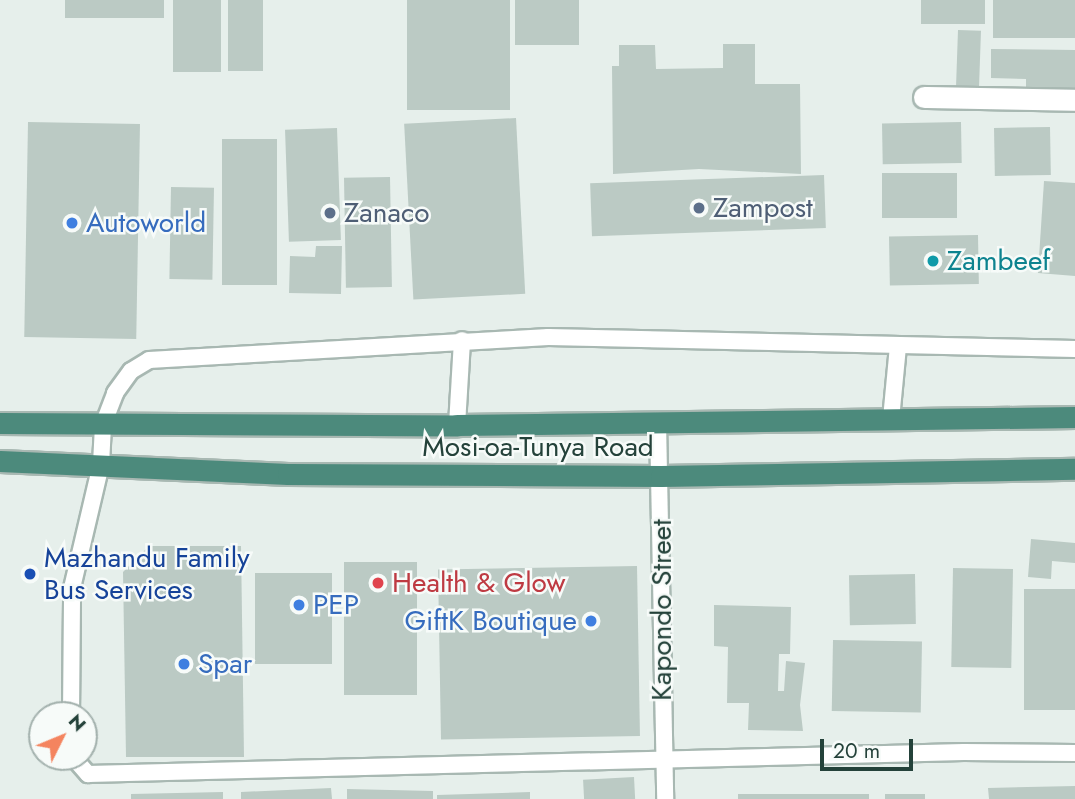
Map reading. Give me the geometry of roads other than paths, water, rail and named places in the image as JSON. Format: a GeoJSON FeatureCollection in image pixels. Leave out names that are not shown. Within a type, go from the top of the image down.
{"type":"FeatureCollection","features":[{"type":"Feature","properties":{"kind":"highway","name":"Mosi-oa-Tunya Road"},"geometry":{"type":"LineString","coordinates":[[0,423],[457,425],[1075,417]]}},
{"type":"Feature","properties":{"kind":"highway","name":"Mosi-oa-Tunya Road"},"geometry":{"type":"LineString","coordinates":[[0,461],[288,474],[661,477],[1075,469]]}},
{"type":"Feature","properties":{"kind":"street"},"geometry":{"type":"LineString","coordinates":[[924,97],[1075,100]]}},
{"type":"Feature","properties":{"kind":"lane"},"geometry":{"type":"LineString","coordinates":[[71,701],[72,588],[101,464],[103,425],[115,393],[131,371],[149,360],[548,337],[1075,349]]}},
{"type":"Feature","properties":{"kind":"lane"},"geometry":{"type":"LineString","coordinates":[[457,425],[462,340]]}},
{"type":"Feature","properties":{"kind":"lane"},"geometry":{"type":"LineString","coordinates":[[891,419],[898,346]]}},
{"type":"Feature","properties":{"kind":"lane","name":"Kapondo Street"},"geometry":{"type":"LineString","coordinates":[[658,422],[665,799]]}},
{"type":"Feature","properties":{"kind":"lane"},"geometry":{"type":"LineString","coordinates":[[85,771],[88,774],[1075,753]]}},
{"type":"Feature","properties":{"kind":"place","name":"Zampost"},"geometry":{"type":"Point","coordinates":[699,208]}},
{"type":"Feature","properties":{"kind":"place","name":"Zanaco"},"geometry":{"type":"Point","coordinates":[330,213]}},
{"type":"Feature","properties":{"kind":"place","name":"Autoworld"},"geometry":{"type":"Point","coordinates":[72,223]}},
{"type":"Feature","properties":{"kind":"place","name":"Zambeef"},"geometry":{"type":"Point","coordinates":[933,261]}},
{"type":"Feature","properties":{"kind":"place","name":"Mazhandu Family Bus Services"},"geometry":{"type":"Point","coordinates":[30,574]}},
{"type":"Feature","properties":{"kind":"place","name":"Health & Glow"},"geometry":{"type":"Point","coordinates":[378,583]}},
{"type":"Feature","properties":{"kind":"place","name":"PEP"},"geometry":{"type":"Point","coordinates":[299,605]}},
{"type":"Feature","properties":{"kind":"place","name":"GiftK Boutique"},"geometry":{"type":"Point","coordinates":[591,621]}},
{"type":"Feature","properties":{"kind":"place","name":"Spar"},"geometry":{"type":"Point","coordinates":[184,664]}}]}
